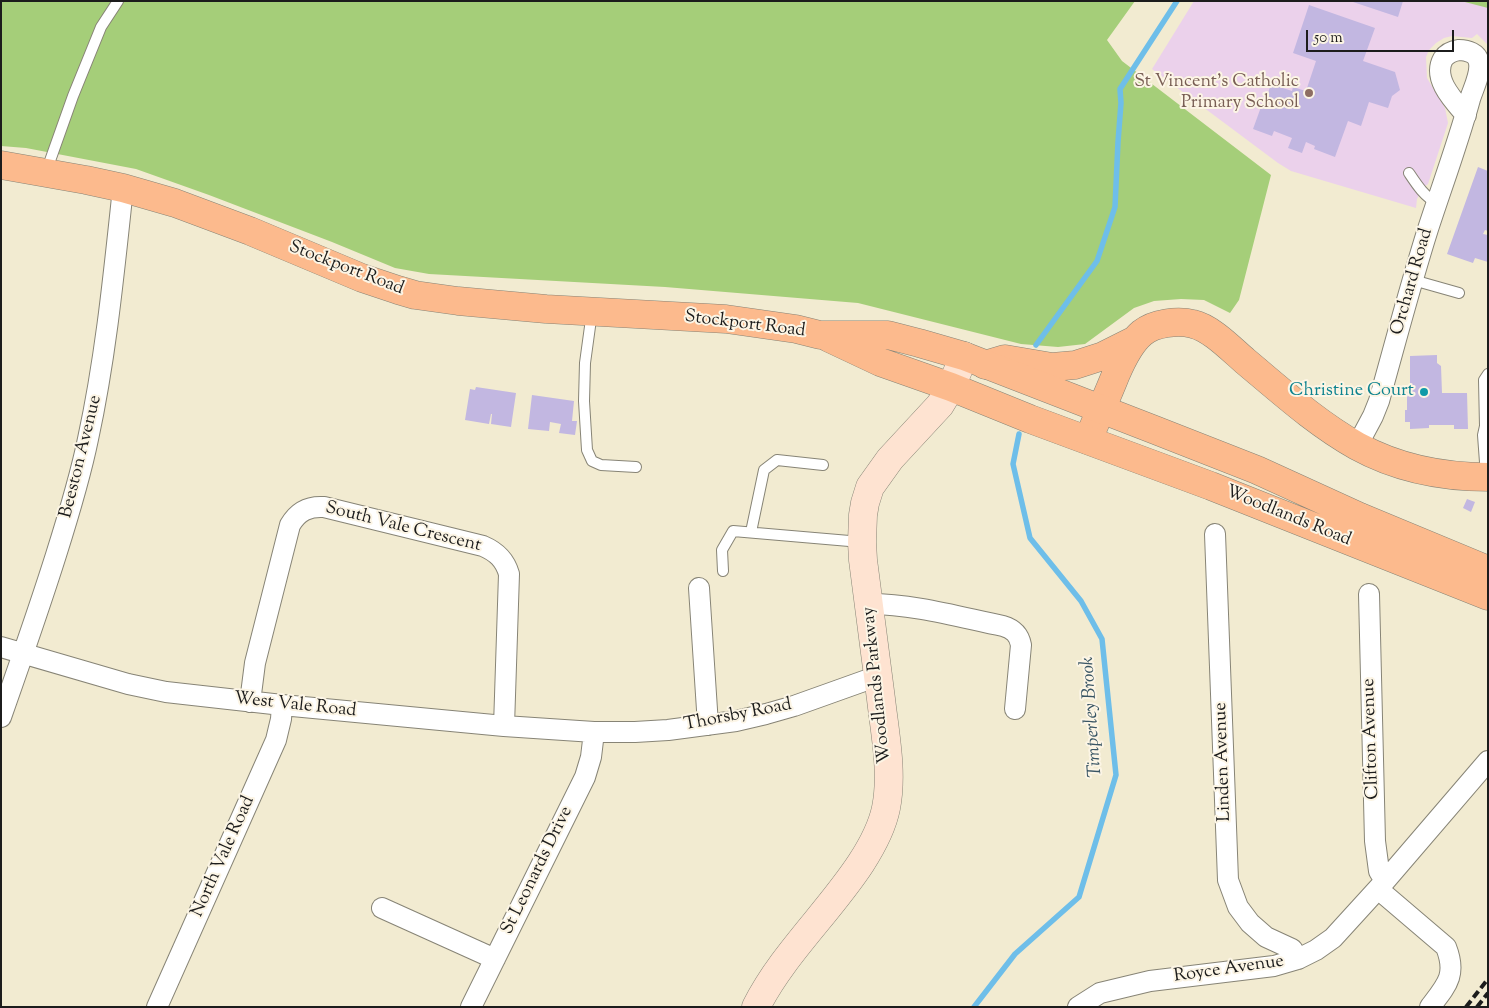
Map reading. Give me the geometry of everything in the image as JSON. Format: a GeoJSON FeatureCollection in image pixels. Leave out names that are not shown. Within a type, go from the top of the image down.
{"type":"FeatureCollection","features":[{"type":"Feature","properties":{"kind":"main road","name":"Stockport Road"},"geometry":{"type":"LineString","coordinates":[[1,165],[124,188],[206,214],[362,278],[398,290],[458,301],[726,319],[790,328],[820,335],[880,362],[951,387],[1088,440]]}},
{"type":"Feature","properties":{"kind":"main road"},"geometry":{"type":"LineString","coordinates":[[1088,440],[1120,364],[1135,340],[1143,332],[1156,326],[1182,323],[1194,324],[1218,338],[1330,430],[1357,446],[1380,457],[1416,469],[1437,474],[1487,477]]}},
{"type":"Feature","properties":{"kind":"main road","name":"Stockport Road"},"geometry":{"type":"LineString","coordinates":[[820,335],[888,335],[974,361],[1101,408]]}},
{"type":"Feature","properties":{"kind":"main road"},"geometry":{"type":"LineString","coordinates":[[974,361],[1005,359],[1052,367],[1075,365],[1103,356],[1135,340]]}},
{"type":"Feature","properties":{"kind":"main road","name":"Woodlands Road"},"geometry":{"type":"LineString","coordinates":[[1101,408],[1257,470],[1368,520],[1488,570]]}},
{"type":"Feature","properties":{"kind":"main road","name":"Woodlands Road"},"geometry":{"type":"LineString","coordinates":[[1088,440],[1211,486],[1488,596]]}},
{"type":"Feature","properties":{"kind":"street","name":"Orchard Road"},"geometry":{"type":"LineString","coordinates":[[1357,446],[1379,401],[1437,203],[1466,115]]}},
{"type":"Feature","properties":{"kind":"street","name":"Beeston Avenue"},"geometry":{"type":"LineString","coordinates":[[1,716],[66,522],[88,440],[99,387],[108,328],[124,188]]}},
{"type":"Feature","properties":{"kind":"street","name":"Woodlands Parkway"},"geometry":{"type":"LineString","coordinates":[[756,1007],[782,966],[849,881],[880,830],[886,807],[887,747],[862,542],[865,503],[873,482],[890,458],[940,405],[951,387],[974,361]]}},
{"type":"Feature","properties":{"kind":"street","name":"South Vale Crescent"},"geometry":{"type":"LineString","coordinates":[[250,702],[255,663],[290,525],[297,516],[308,508],[324,507],[483,546],[495,552],[504,562],[508,574],[504,726]]}},
{"type":"Feature","properties":{"kind":"street","name":"Linden Avenue"},"geometry":{"type":"LineString","coordinates":[[1215,534],[1228,880],[1238,907],[1250,923],[1266,937],[1292,949],[1298,960]]}},
{"type":"Feature","properties":{"kind":"street"},"geometry":{"type":"LineString","coordinates":[[699,588],[708,725]]}},
{"type":"Feature","properties":{"kind":"street","name":"Clifton Avenue"},"geometry":{"type":"LineString","coordinates":[[1368,594],[1375,841],[1381,885]]}},
{"type":"Feature","properties":{"kind":"street"},"geometry":{"type":"LineString","coordinates":[[869,604],[910,607],[1003,626],[1013,630],[1019,636],[1021,645],[1016,709]]}},
{"type":"Feature","properties":{"kind":"street","name":"West Vale Road"},"geometry":{"type":"LineString","coordinates":[[1,647],[23,655],[147,689],[250,702],[504,726],[594,732]]}},
{"type":"Feature","properties":{"kind":"street","name":"Thorsby Road"},"geometry":{"type":"LineString","coordinates":[[594,732],[635,732],[708,725],[766,714],[878,676]]}},
{"type":"Feature","properties":{"kind":"street","name":"North Vale Road"},"geometry":{"type":"LineString","coordinates":[[158,1007],[276,740],[282,705]]}},
{"type":"Feature","properties":{"kind":"street","name":"St Leonards Drive"},"geometry":{"type":"LineString","coordinates":[[471,1007],[585,777],[591,757],[594,732]]}},
{"type":"Feature","properties":{"kind":"street","name":"Royce Avenue"},"geometry":{"type":"LineString","coordinates":[[1078,1007],[1100,993],[1150,980],[1274,966],[1298,960],[1333,938],[1488,761]]}},
{"type":"Feature","properties":{"kind":"street"},"geometry":{"type":"LineString","coordinates":[[1381,885],[1446,947],[1451,959],[1450,974],[1446,986],[1430,1007]]}},
{"type":"Feature","properties":{"kind":"street"},"geometry":{"type":"LineString","coordinates":[[382,908],[495,959]]}},
{"type":"Feature","properties":{"kind":"lane"},"geometry":{"type":"LineString","coordinates":[[46,173],[72,96],[101,26],[118,1]]}},
{"type":"Feature","properties":{"kind":"lane"},"geometry":{"type":"LineString","coordinates":[[1409,173],[1429,199],[1437,203]]}},
{"type":"Feature","properties":{"kind":"lane"},"geometry":{"type":"LineString","coordinates":[[1414,280],[1459,293]]}},
{"type":"Feature","properties":{"kind":"lane"},"geometry":{"type":"LineString","coordinates":[[592,311],[585,363],[584,401],[587,450],[592,461],[601,465],[636,467]]}},
{"type":"Feature","properties":{"kind":"lane"},"geometry":{"type":"LineString","coordinates":[[1487,477],[1483,436],[1486,426],[1484,380],[1488,374]]}},
{"type":"Feature","properties":{"kind":"lane"},"geometry":{"type":"LineString","coordinates":[[752,532],[764,470],[777,460],[823,465]]}},
{"type":"Feature","properties":{"kind":"lane"},"geometry":{"type":"LineString","coordinates":[[723,571],[722,550],[733,530],[862,542]]}},
{"type":"Feature","properties":{"kind":"shaded area","name":"St Vincent's Catholic Primary School"},"geometry":{"type":"Polygon","coordinates":[[[1194,1],[1488,1],[1488,45],[1477,34],[1472,38],[1452,36],[1436,43],[1429,50],[1426,57],[1427,78],[1445,108],[1448,123],[1428,184],[1417,199],[1416,208],[1291,171],[1152,69],[1194,1]]]}},
{"type":"Feature","properties":{"kind":"green space"},"geometry":{"type":"Polygon","coordinates":[[[1,1],[1135,1],[1107,40],[1122,61],[1271,175],[1239,300],[1230,313],[1204,300],[1154,301],[1134,308],[1085,344],[1058,347],[1021,344],[858,303],[665,287],[429,274],[395,268],[332,242],[136,169],[26,148],[1,146],[1,1]]]}},
{"type":"Feature","properties":{"kind":"green space"},"geometry":{"type":"Polygon","coordinates":[[[1461,1],[1488,1],[1488,8],[1461,1]]]}},
{"type":"Feature","properties":{"kind":"building"},"geometry":{"type":"Polygon","coordinates":[[[1350,1],[1403,1],[1398,17],[1350,1]]]}},
{"type":"Feature","properties":{"kind":"building"},"geometry":{"type":"Polygon","coordinates":[[[1309,5],[1375,28],[1363,61],[1395,72],[1400,90],[1392,96],[1388,108],[1369,102],[1361,126],[1348,121],[1335,157],[1314,149],[1315,146],[1306,142],[1302,153],[1288,148],[1292,138],[1274,131],[1272,136],[1253,129],[1271,84],[1292,91],[1293,87],[1306,91],[1316,61],[1293,53],[1309,5]]]}},
{"type":"Feature","properties":{"kind":"building"},"geometry":{"type":"Polygon","coordinates":[[[1478,167],[1488,171],[1488,231],[1485,230],[1483,234],[1488,235],[1488,262],[1475,258],[1473,263],[1447,254],[1478,167]]]}},
{"type":"Feature","properties":{"kind":"building","name":"Christine Court"},"geometry":{"type":"Polygon","coordinates":[[[1437,355],[1437,363],[1441,366],[1442,393],[1467,393],[1468,429],[1454,429],[1454,425],[1429,425],[1429,428],[1410,429],[1410,422],[1405,422],[1407,392],[1410,392],[1410,356],[1437,355]]]}},
{"type":"Feature","properties":{"kind":"building"},"geometry":{"type":"Polygon","coordinates":[[[476,387],[516,393],[511,427],[491,424],[492,414],[489,424],[465,420],[470,389],[475,390],[476,387]]]}},
{"type":"Feature","properties":{"kind":"building"},"geometry":{"type":"Polygon","coordinates":[[[532,395],[574,401],[572,421],[577,421],[575,435],[559,433],[561,424],[550,422],[549,431],[528,429],[532,395]]]}},
{"type":"Feature","properties":{"kind":"building"},"geometry":{"type":"Polygon","coordinates":[[[1467,499],[1475,502],[1471,512],[1463,508],[1467,499]]]}},
{"type":"Feature","properties":{"kind":"waterway","name":"Timperley Brook"},"geometry":{"type":"LineString","coordinates":[[1036,345],[1097,261],[1115,207],[1121,103],[1120,89],[1177,1]]}},
{"type":"Feature","properties":{"kind":"waterway","name":"Timperley Brook"},"geometry":{"type":"LineString","coordinates":[[974,1007],[1015,954],[1079,897],[1116,775],[1102,639],[1081,601],[1030,538],[1013,464],[1019,434]]}},
{"type":"Feature","properties":{"kind":"railway"},"geometry":{"type":"LineString","coordinates":[[1466,1007],[1488,979]]}},
{"type":"Feature","properties":{"kind":"railway"},"geometry":{"type":"LineString","coordinates":[[1477,1007],[1488,993]]}},
{"type":"Feature","properties":{"kind":"place","name":"St Vincent's Catholic Primary School"},"geometry":{"type":"Point","coordinates":[1309,93]}},
{"type":"Feature","properties":{"kind":"place","name":"Christine Court"},"geometry":{"type":"Point","coordinates":[1424,392]}}]}
